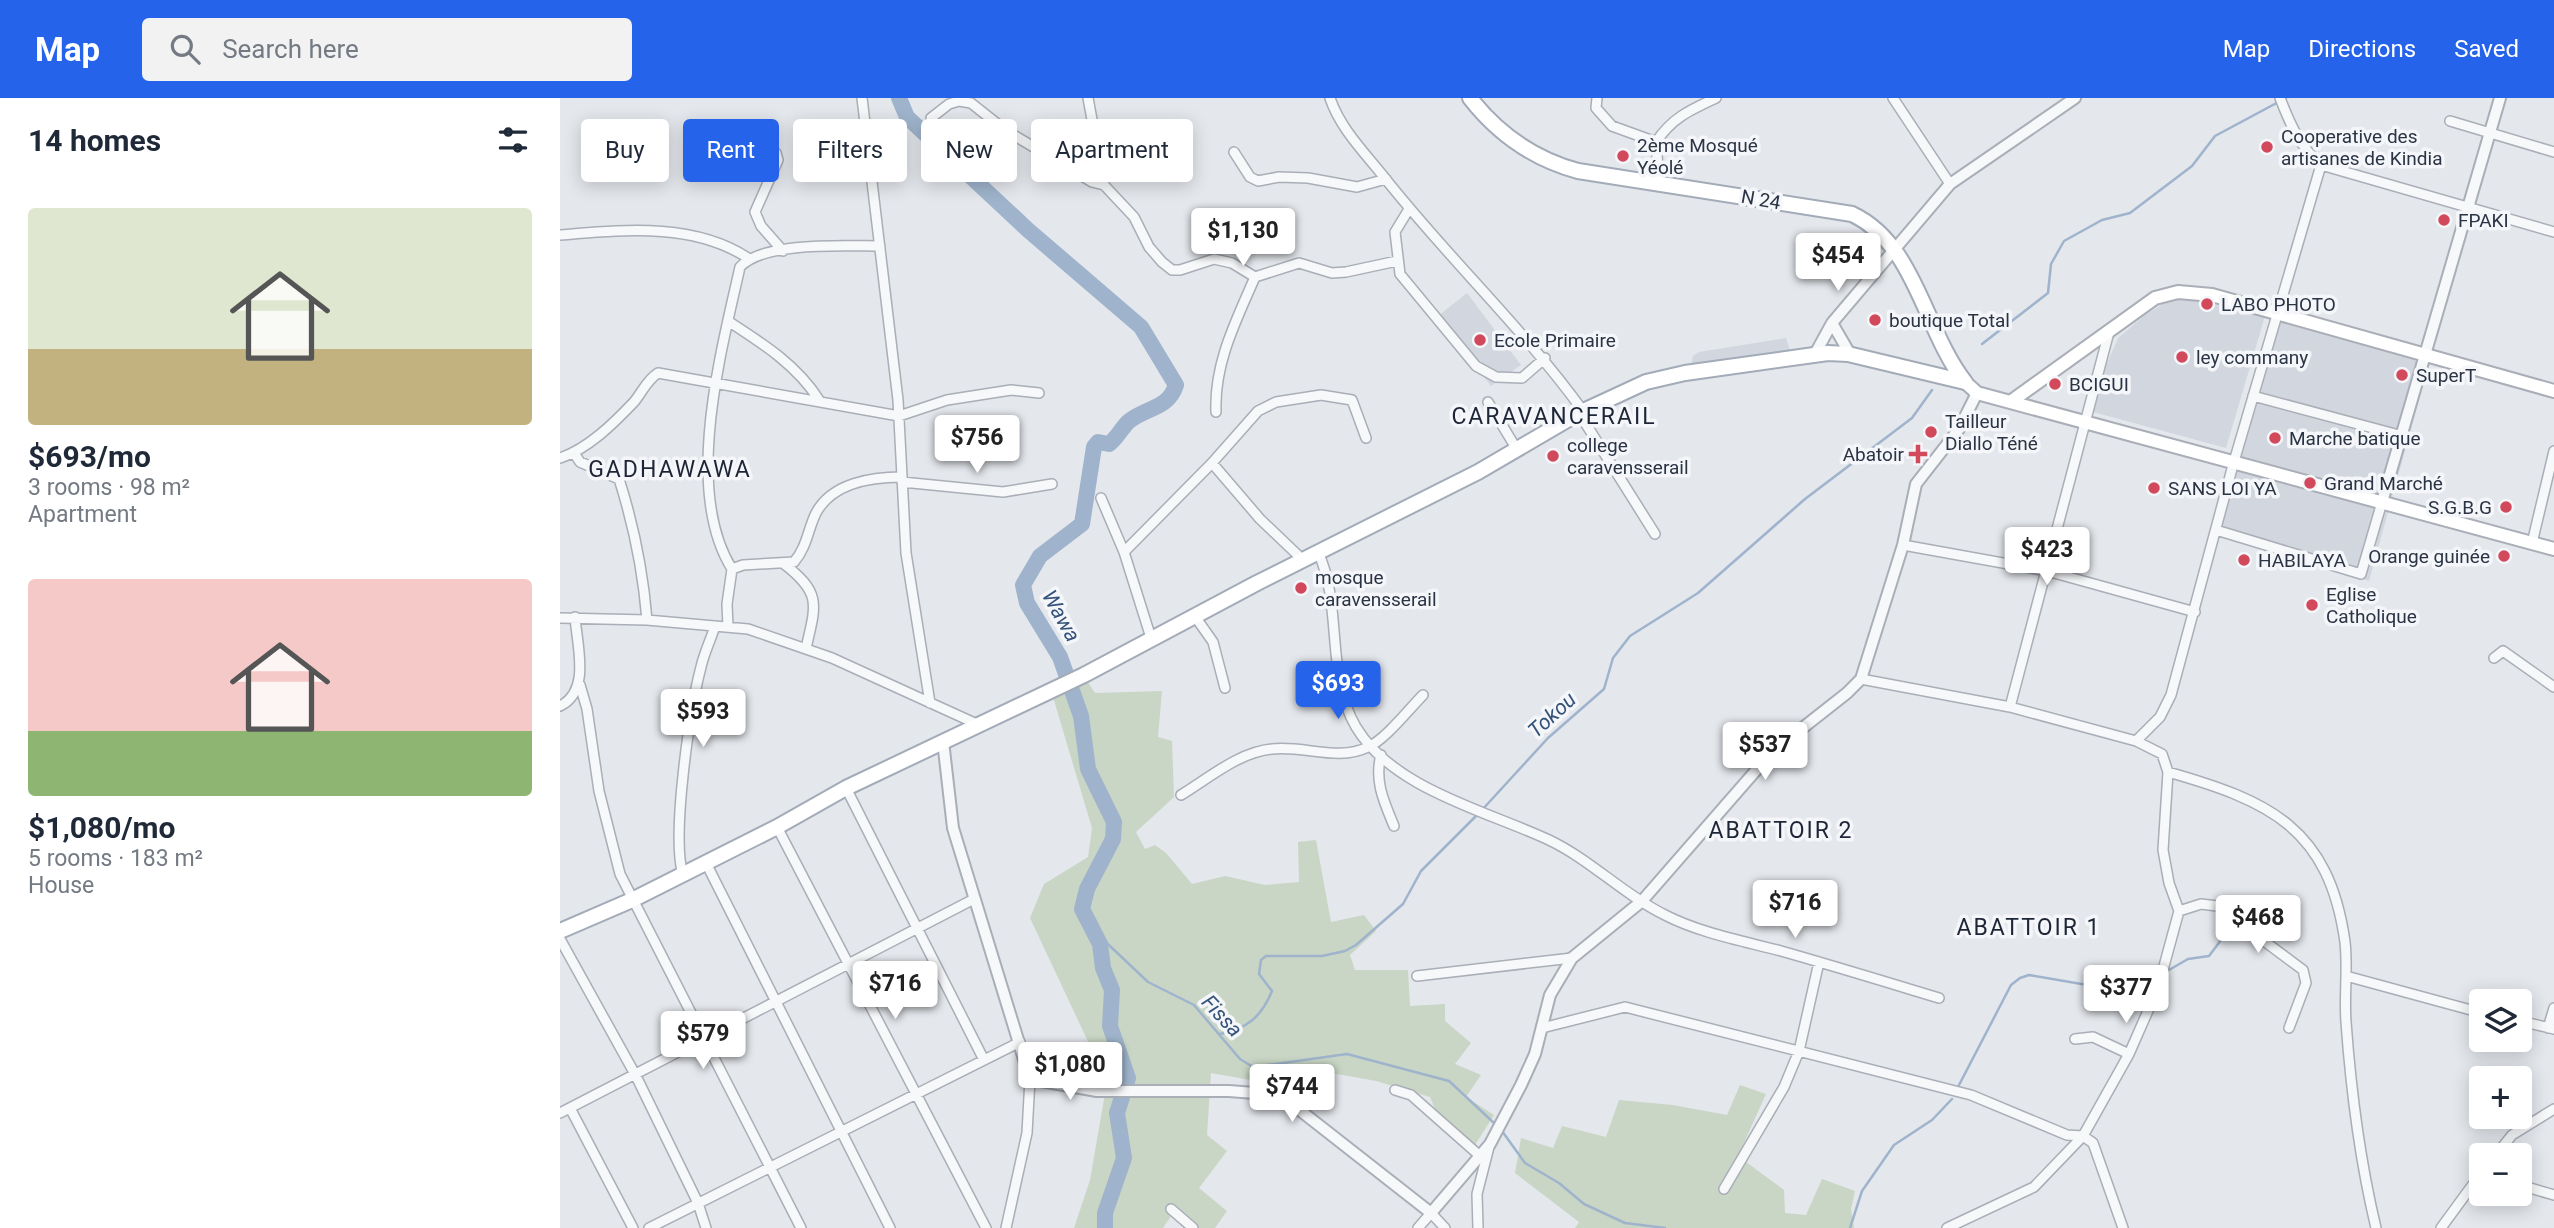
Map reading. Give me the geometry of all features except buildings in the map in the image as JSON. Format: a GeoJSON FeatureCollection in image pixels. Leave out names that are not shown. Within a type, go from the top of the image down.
{"type":"FeatureCollection","features":[{"type":"Feature","properties":{"kind":"main road","name":"N 24"},"geometry":{"type":"LineString","coordinates":[[1470,98],[1522,148],[1550,163],[1578,171],[1659,181],[1852,214],[1879,230],[1894,252],[1919,292],[1947,359],[1965,382]]}},
{"type":"Feature","properties":{"kind":"main road"},"geometry":{"type":"LineString","coordinates":[[2012,400],[2155,298],[2178,292],[2212,295],[2554,391]]}},
{"type":"Feature","properties":{"kind":"main road"},"geometry":{"type":"LineString","coordinates":[[560,932],[632,901],[778,827],[846,788],[1084,675],[1194,615],[1478,472],[1581,412],[1646,382],[1821,354],[1850,354],[1965,382],[1977,393],[2012,400],[2554,549]]}},
{"type":"Feature","properties":{"kind":"street"},"geometry":{"type":"LineString","coordinates":[[862,98],[865,119]]}},
{"type":"Feature","properties":{"kind":"street"},"geometry":{"type":"LineString","coordinates":[[1088,98],[1104,185],[1134,217],[1149,247],[1172,270],[1214,259],[1232,263],[1255,277],[1299,264],[1332,272],[1346,272],[1396,261]]}},
{"type":"Feature","properties":{"kind":"street"},"geometry":{"type":"LineString","coordinates":[[1330,98],[1336,117],[1409,209],[1545,358],[1656,534]]}},
{"type":"Feature","properties":{"kind":"street"},"geometry":{"type":"LineString","coordinates":[[1597,98],[1596,108],[1612,126],[1656,142]]}},
{"type":"Feature","properties":{"kind":"street"},"geometry":{"type":"LineString","coordinates":[[1659,181],[1656,142],[1666,127],[1690,108],[1716,98]]}},
{"type":"Feature","properties":{"kind":"street"},"geometry":{"type":"LineString","coordinates":[[1893,98],[1950,184]]}},
{"type":"Feature","properties":{"kind":"street"},"geometry":{"type":"LineString","coordinates":[[1821,354],[1832,324],[1950,184],[2075,98]]}},
{"type":"Feature","properties":{"kind":"street"},"geometry":{"type":"LineString","coordinates":[[2280,98],[2307,153],[2321,165],[2554,232]]}},
{"type":"Feature","properties":{"kind":"street"},"geometry":{"type":"LineString","coordinates":[[2216,530],[2361,574],[2399,435],[2500,98]]}},
{"type":"Feature","properties":{"kind":"street"},"geometry":{"type":"LineString","coordinates":[[931,118],[949,104],[959,101],[971,103],[1005,130],[1092,182],[1104,185]]}},
{"type":"Feature","properties":{"kind":"street"},"geometry":{"type":"LineString","coordinates":[[2450,121],[2554,152]]}},
{"type":"Feature","properties":{"kind":"street"},"geometry":{"type":"LineString","coordinates":[[1234,152],[1251,177],[1258,181],[1279,177],[1308,178],[1357,187],[1386,179]]}},
{"type":"Feature","properties":{"kind":"street"},"geometry":{"type":"LineString","coordinates":[[2136,741],[2160,717],[2171,695],[2234,462],[2321,165]]}},
{"type":"Feature","properties":{"kind":"street"},"geometry":{"type":"LineString","coordinates":[[768,182],[755,212],[761,226],[783,251]]}},
{"type":"Feature","properties":{"kind":"street"},"geometry":{"type":"LineString","coordinates":[[872,182],[899,416],[906,553],[930,703]]}},
{"type":"Feature","properties":{"kind":"street"},"geometry":{"type":"LineString","coordinates":[[1409,209],[1395,232],[1396,261],[1400,274],[1476,366],[1496,377],[1522,378],[1545,358]]}},
{"type":"Feature","properties":{"kind":"street"},"geometry":{"type":"LineString","coordinates":[[560,235],[612,231],[690,233],[727,244],[748,258]]}},
{"type":"Feature","properties":{"kind":"street"},"geometry":{"type":"LineString","coordinates":[[728,627],[732,569],[714,533],[708,451],[715,381],[740,267],[748,258],[783,251],[832,246],[880,246]]}},
{"type":"Feature","properties":{"kind":"street"},"geometry":{"type":"LineString","coordinates":[[1216,412],[1215,386],[1224,349],[1255,277]]}},
{"type":"Feature","properties":{"kind":"street"},"geometry":{"type":"LineString","coordinates":[[728,321],[766,346],[808,382],[819,400]]}},
{"type":"Feature","properties":{"kind":"street"},"geometry":{"type":"LineString","coordinates":[[1832,324],[1850,354]]}},
{"type":"Feature","properties":{"kind":"street"},"geometry":{"type":"LineString","coordinates":[[2010,707],[2109,332]]}},
{"type":"Feature","properties":{"kind":"street"},"geometry":{"type":"LineString","coordinates":[[560,458],[574,453],[606,428],[635,400],[648,379],[658,373],[715,381],[899,416],[947,400],[1011,390],[1039,393]]}},
{"type":"Feature","properties":{"kind":"street"},"geometry":{"type":"LineString","coordinates":[[1418,1228],[1490,1144],[1521,1085],[1542,1028],[1550,995],[1572,958],[1643,901],[1772,752],[1861,679],[1903,545],[1916,485],[1959,429],[1977,393]]}},
{"type":"Feature","properties":{"kind":"street"},"geometry":{"type":"LineString","coordinates":[[1124,552],[1212,463],[1258,411],[1288,400],[1321,395],[1352,400],[1366,438]]}},
{"type":"Feature","properties":{"kind":"street"},"geometry":{"type":"LineString","coordinates":[[2253,396],[2399,435]]}},
{"type":"Feature","properties":{"kind":"street"},"geometry":{"type":"LineString","coordinates":[[1488,402],[1516,449]]}},
{"type":"Feature","properties":{"kind":"street"},"geometry":{"type":"LineString","coordinates":[[2532,543],[2554,451]]}},
{"type":"Feature","properties":{"kind":"street"},"geometry":{"type":"LineString","coordinates":[[574,453],[580,462],[619,479],[634,525],[643,573],[647,620]]}},
{"type":"Feature","properties":{"kind":"street"},"geometry":{"type":"LineString","coordinates":[[1212,463],[1260,519],[1303,560]]}},
{"type":"Feature","properties":{"kind":"street"},"geometry":{"type":"LineString","coordinates":[[732,569],[743,565],[794,562],[802,553],[817,512],[825,502],[853,483],[875,477],[1003,492],[1052,484]]}},
{"type":"Feature","properties":{"kind":"street"},"geometry":{"type":"LineString","coordinates":[[1101,498],[1124,552],[1151,638]]}},
{"type":"Feature","properties":{"kind":"street"},"geometry":{"type":"LineString","coordinates":[[1903,545],[2047,572],[2195,612]]}},
{"type":"Feature","properties":{"kind":"street"},"geometry":{"type":"LineString","coordinates":[[1318,552],[1328,575],[1338,673],[1354,724],[1370,747],[1381,755],[1455,802],[1492,814],[1570,850],[1663,915],[1688,925],[1939,998]]}},
{"type":"Feature","properties":{"kind":"street"},"geometry":{"type":"LineString","coordinates":[[784,564],[806,581],[814,596],[815,609],[806,648]]}},
{"type":"Feature","properties":{"kind":"street"},"geometry":{"type":"LineString","coordinates":[[1194,615],[1213,642],[1225,688]]}},
{"type":"Feature","properties":{"kind":"street"},"geometry":{"type":"LineString","coordinates":[[575,617],[580,685],[587,709],[599,791],[620,874],[801,1228]]}},
{"type":"Feature","properties":{"kind":"street"},"geometry":{"type":"LineString","coordinates":[[560,618],[647,620],[748,629],[806,648],[979,725]]}},
{"type":"Feature","properties":{"kind":"street"},"geometry":{"type":"LineString","coordinates":[[684,875],[679,860],[679,836],[687,757],[701,666],[715,626]]}},
{"type":"Feature","properties":{"kind":"street"},"geometry":{"type":"LineString","coordinates":[[2494,658],[2502,651],[2554,687]]}},
{"type":"Feature","properties":{"kind":"street"},"geometry":{"type":"LineString","coordinates":[[1861,679],[2010,707],[2136,741],[2162,754],[2168,772],[2163,850],[2169,883],[2179,911],[2158,988],[2129,1054],[2083,1136],[2034,1187],[1947,1228]]}},
{"type":"Feature","properties":{"kind":"street"},"geometry":{"type":"LineString","coordinates":[[560,706],[573,698],[580,685]]}},
{"type":"Feature","properties":{"kind":"street"},"geometry":{"type":"LineString","coordinates":[[1181,795],[1238,760],[1271,749],[1324,751],[1343,755],[1370,747],[1423,695]]}},
{"type":"Feature","properties":{"kind":"street"},"geometry":{"type":"LineString","coordinates":[[943,741],[953,828],[1030,1079],[1027,1133],[1006,1228]]}},
{"type":"Feature","properties":{"kind":"street"},"geometry":{"type":"LineString","coordinates":[[1381,755],[1377,771],[1382,800],[1394,826]]}},
{"type":"Feature","properties":{"kind":"street"},"geometry":{"type":"LineString","coordinates":[[2168,772],[2219,786],[2268,808],[2286,820],[2325,869],[2336,894],[2345,944],[2345,1019],[2352,1092],[2376,1228]]}},
{"type":"Feature","properties":{"kind":"street"},"geometry":{"type":"LineString","coordinates":[[846,788],[984,1060]]}},
{"type":"Feature","properties":{"kind":"street"},"geometry":{"type":"LineString","coordinates":[[778,827],[986,1228]]}},
{"type":"Feature","properties":{"kind":"street"},"geometry":{"type":"LineString","coordinates":[[706,863],[890,1228]]}},
{"type":"Feature","properties":{"kind":"street"},"geometry":{"type":"LineString","coordinates":[[560,1113],[974,899]]}},
{"type":"Feature","properties":{"kind":"street"},"geometry":{"type":"LineString","coordinates":[[2179,911],[2201,904],[2217,906],[2302,970],[2306,983],[2289,1028]]}},
{"type":"Feature","properties":{"kind":"street"},"geometry":{"type":"LineString","coordinates":[[560,939],[636,1076],[698,1203],[706,1228]]}},
{"type":"Feature","properties":{"kind":"street"},"geometry":{"type":"LineString","coordinates":[[1417,976],[1572,958]]}},
{"type":"Feature","properties":{"kind":"street"},"geometry":{"type":"LineString","coordinates":[[1724,1189],[1784,1087],[1798,1051],[1819,962]]}},
{"type":"Feature","properties":{"kind":"street"},"geometry":{"type":"LineString","coordinates":[[2346,976],[2469,1009]]}},
{"type":"Feature","properties":{"kind":"street"},"geometry":{"type":"LineString","coordinates":[[1542,1028],[1625,1007],[1971,1095],[2067,1135],[2083,1136],[2093,1143],[2123,1228]]}},
{"type":"Feature","properties":{"kind":"street"},"geometry":{"type":"LineString","coordinates":[[2532,1024],[2551,1029],[2554,1009]]}},
{"type":"Feature","properties":{"kind":"street"},"geometry":{"type":"LineString","coordinates":[[2075,1039],[2093,1037],[2129,1054]]}},
{"type":"Feature","properties":{"kind":"street"},"geometry":{"type":"LineString","coordinates":[[649,1228],[1020,1042]]}},
{"type":"Feature","properties":{"kind":"street"},"geometry":{"type":"LineString","coordinates":[[1030,1079],[1113,1091],[1253,1092],[1284,1101],[1431,1213],[1445,1228]]}},
{"type":"Feature","properties":{"kind":"street"},"geometry":{"type":"LineString","coordinates":[[1395,1090],[1411,1095],[1480,1156]]}},
{"type":"Feature","properties":{"kind":"street"},"geometry":{"type":"LineString","coordinates":[[570,1108],[633,1228]]}},
{"type":"Feature","properties":{"kind":"street"},"geometry":{"type":"LineString","coordinates":[[2506,1143],[2512,1135],[2554,1109]]}},
{"type":"Feature","properties":{"kind":"street"},"geometry":{"type":"LineString","coordinates":[[1478,1228],[1477,1194],[1490,1144]]}},
{"type":"Feature","properties":{"kind":"street"},"geometry":{"type":"LineString","coordinates":[[2532,1189],[2554,1195]]}},
{"type":"Feature","properties":{"kind":"street"},"geometry":{"type":"LineString","coordinates":[[2441,1228],[2469,1190]]}},
{"type":"Feature","properties":{"kind":"street"},"geometry":{"type":"LineString","coordinates":[[1171,1209],[1193,1228]]}},
{"type":"Feature","properties":{"kind":"shaded area","name":"Ecole Primaire"},"geometry":{"type":"Polygon","coordinates":[[[1467,293],[1521,365],[1491,386],[1438,316],[1467,293]]]}},
{"type":"Feature","properties":{"kind":"shaded area","name":"ley commany"},"geometry":{"type":"Polygon","coordinates":[[[2176,296],[2265,316],[2226,448],[2093,412],[2102,375],[2118,338],[2145,315],[2176,296]]]}},
{"type":"Feature","properties":{"kind":"shaded area","name":"Grand Marché"},"geometry":{"type":"Polygon","coordinates":[[[2273,316],[2431,357],[2369,581],[2209,534],[2273,316]]]}},
{"type":"Feature","properties":{"kind":"shaded area"},"geometry":{"type":"Polygon","coordinates":[[[1786,338],[1791,354],[1691,366],[1693,356],[1699,352],[1786,338]]]}},
{"type":"Feature","properties":{"kind":"green space"},"geometry":{"type":"Polygon","coordinates":[[[1087,681],[1095,693],[1162,691],[1158,737],[1172,741],[1174,797],[1136,832],[1145,849],[1155,845],[1166,853],[1192,884],[1225,876],[1265,885],[1299,882],[1298,842],[1316,840],[1331,922],[1364,915],[1376,931],[1350,955],[1355,970],[1408,970],[1410,1006],[1445,1004],[1445,1021],[1471,1043],[1455,1064],[1481,1075],[1466,1097],[1494,1115],[1475,1145],[1435,1109],[1430,1097],[1376,1081],[1304,1068],[1273,1084],[1211,1073],[1207,1135],[1227,1151],[1199,1188],[1227,1211],[1215,1228],[1193,1228],[1171,1216],[1163,1228],[1074,1228],[1090,1180],[1107,1082],[1030,918],[1044,884],[1088,857],[1092,828],[1053,697],[1087,681]]]}},
{"type":"Feature","properties":{"kind":"green space"},"geometry":{"type":"Polygon","coordinates":[[[1740,1085],[1766,1094],[1738,1156],[1784,1190],[1785,1213],[1806,1215],[1822,1179],[1855,1191],[1851,1209],[1854,1228],[1575,1228],[1579,1222],[1515,1173],[1521,1138],[1553,1148],[1562,1126],[1606,1137],[1619,1100],[1673,1105],[1727,1115],[1740,1085]]]}},
{"type":"Feature","properties":{"kind":"waterway","name":"Wawa"},"geometry":{"type":"LineString","coordinates":[[899,98],[907,117],[1028,230],[1141,327],[1176,385],[1162,404],[1128,422],[1109,444],[1098,442],[1094,447],[1082,524],[1040,556],[1023,585],[1027,603],[1060,657],[1081,716],[1088,769],[1114,822],[1113,839],[1087,889],[1082,909],[1100,944],[1103,968],[1112,990],[1110,1026],[1128,1078],[1117,1113],[1124,1158],[1105,1213],[1105,1228]]}},
{"type":"Feature","properties":{"kind":"waterway"},"geometry":{"type":"LineString","coordinates":[[1982,344],[2048,293],[2051,264],[2064,241],[2102,220],[2130,213],[2192,166],[2215,136],[2286,98]]}},
{"type":"Feature","properties":{"kind":"waterway","name":"Tokou"},"geometry":{"type":"LineString","coordinates":[[1482,810],[1548,738],[1604,689],[1613,658],[1630,636],[1698,593],[1805,499],[1912,418],[1932,390]]}},
{"type":"Feature","properties":{"kind":"waterway","name":"Tokou"},"geometry":{"type":"LineString","coordinates":[[1220,1034],[1246,1025],[1268,1000],[1272,991],[1259,974],[1261,960],[1266,956],[1322,956],[1345,951],[1356,945],[1403,904],[1421,871],[1478,814]]}},
{"type":"Feature","properties":{"kind":"waterway"},"geometry":{"type":"LineString","coordinates":[[2169,970],[2188,959],[2209,956],[2233,924]]}},
{"type":"Feature","properties":{"kind":"waterway","name":"Fissa"},"geometry":{"type":"LineString","coordinates":[[1093,930],[1148,982],[1194,1005],[1240,1059],[1253,1067],[1347,1054],[1449,1081],[1494,1123]]}},
{"type":"Feature","properties":{"kind":"waterway"},"geometry":{"type":"LineString","coordinates":[[1958,1087],[2011,985],[2020,978],[2029,975],[2099,987],[2157,971]]}},
{"type":"Feature","properties":{"kind":"waterway"},"geometry":{"type":"LineString","coordinates":[[1850,1228],[1862,1191],[1894,1145],[1932,1120],[1952,1099]]}},
{"type":"Feature","properties":{"kind":"waterway","name":"Fissa"},"geometry":{"type":"LineString","coordinates":[[1502,1131],[1525,1163],[1559,1183],[1584,1204],[1625,1223],[1665,1228]]}},
{"type":"Feature","properties":{"kind":"place","name":"Cooperative des artisanes de Kindia"},"geometry":{"type":"Point","coordinates":[2267,147]}},
{"type":"Feature","properties":{"kind":"place","name":"2ème Mosqué Yéolé"},"geometry":{"type":"Point","coordinates":[1623,156]}},
{"type":"Feature","properties":{"kind":"place","name":"FPAKI"},"geometry":{"type":"Point","coordinates":[2444,220]}},
{"type":"Feature","properties":{"kind":"place","name":"LABO PHOTO"},"geometry":{"type":"Point","coordinates":[2207,304]}},
{"type":"Feature","properties":{"kind":"place","name":"boutique Total"},"geometry":{"type":"Point","coordinates":[1875,320]}},
{"type":"Feature","properties":{"kind":"place","name":"Ecole Primaire"},"geometry":{"type":"Point","coordinates":[1480,340]}},
{"type":"Feature","properties":{"kind":"place","name":"ley commany"},"geometry":{"type":"Point","coordinates":[2182,357]}},
{"type":"Feature","properties":{"kind":"place","name":"SuperT"},"geometry":{"type":"Point","coordinates":[2402,375]}},
{"type":"Feature","properties":{"kind":"place","name":"BCIGUI"},"geometry":{"type":"Point","coordinates":[2055,384]}},
{"type":"Feature","properties":{"kind":"place","name":"Tailleur Diallo Téné"},"geometry":{"type":"Point","coordinates":[1931,432]}},
{"type":"Feature","properties":{"kind":"place","name":"Marche batique"},"geometry":{"type":"Point","coordinates":[2275,438]}},
{"type":"Feature","properties":{"kind":"place","name":"Abatoir"},"geometry":{"type":"Point","coordinates":[1918,454]}},
{"type":"Feature","properties":{"kind":"place","name":"college caravensserail"},"geometry":{"type":"Point","coordinates":[1553,456]}},
{"type":"Feature","properties":{"kind":"place","name":"Grand Marché"},"geometry":{"type":"Point","coordinates":[2310,483]}},
{"type":"Feature","properties":{"kind":"place","name":"SANS LOI YA"},"geometry":{"type":"Point","coordinates":[2154,488]}},
{"type":"Feature","properties":{"kind":"place","name":"S.G.B.G"},"geometry":{"type":"Point","coordinates":[2506,507]}},
{"type":"Feature","properties":{"kind":"place","name":"Orange guinée"},"geometry":{"type":"Point","coordinates":[2504,556]}},
{"type":"Feature","properties":{"kind":"place","name":"HABILAYA"},"geometry":{"type":"Point","coordinates":[2244,560]}},
{"type":"Feature","properties":{"kind":"place","name":"mosque caravensserail"},"geometry":{"type":"Point","coordinates":[1301,588]}},
{"type":"Feature","properties":{"kind":"place","name":"Eglise Catholique"},"geometry":{"type":"Point","coordinates":[2312,605]}},
{"type":"Feature","properties":{"kind":"district","name":"CARAVANCERAIL"},"geometry":{"type":"Point","coordinates":[1554,416]}},
{"type":"Feature","properties":{"kind":"district","name":"GADHAWAWA"},"geometry":{"type":"Point","coordinates":[670,469]}},
{"type":"Feature","properties":{"kind":"district","name":"ABATTOIR 2"},"geometry":{"type":"Point","coordinates":[1781,830]}},
{"type":"Feature","properties":{"kind":"district","name":"ABATTOIR 1"},"geometry":{"type":"Point","coordinates":[2029,927]}}]}
